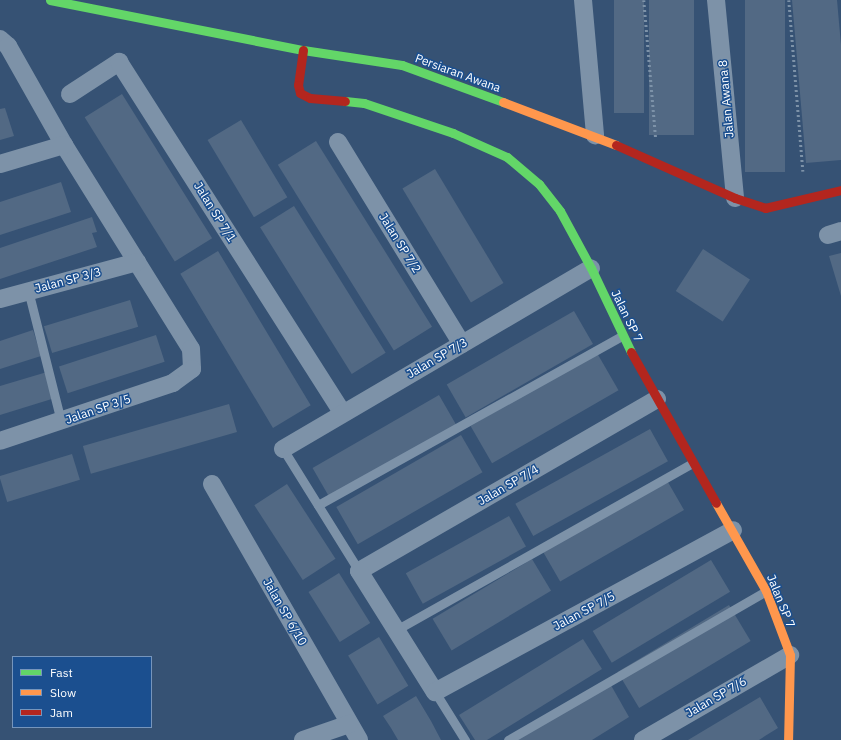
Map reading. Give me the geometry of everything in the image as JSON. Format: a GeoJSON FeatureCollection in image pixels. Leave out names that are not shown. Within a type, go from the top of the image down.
{"type":"FeatureCollection","features":[{"type":"Feature","properties":{"kind":"street","name":"Persiaran Awana"},"geometry":{"type":"LineString","coordinates":[[50,0],[87,4],[303,50],[402,65],[595,134],[735,198],[765,208],[841,190]]}},
{"type":"Feature","properties":{"kind":"street"},"geometry":{"type":"LineString","coordinates":[[583,0],[595,134]]}},
{"type":"Feature","properties":{"kind":"street","name":"Jalan Awana 8"},"geometry":{"type":"LineString","coordinates":[[716,0],[735,198]]}},
{"type":"Feature","properties":{"kind":"street"},"geometry":{"type":"LineString","coordinates":[[0,39],[8,46],[64,145],[137,262]]}},
{"type":"Feature","properties":{"kind":"street","name":"Jalan SP 7"},"geometry":{"type":"LineString","coordinates":[[303,50],[298,85],[300,93],[310,98],[364,103],[453,133],[508,157],[539,184],[560,211],[591,268],[622,336],[692,463],[733,530],[766,591],[790,655],[787,739]]}},
{"type":"Feature","properties":{"kind":"street","name":"Jalan SP 7/1"},"geometry":{"type":"LineString","coordinates":[[70,94],[119,62],[343,413]]}},
{"type":"Feature","properties":{"kind":"street","name":"Jalan SP 7/2"},"geometry":{"type":"LineString","coordinates":[[338,142],[462,344]]}},
{"type":"Feature","properties":{"kind":"street"},"geometry":{"type":"LineString","coordinates":[[0,164],[64,145]]}},
{"type":"Feature","properties":{"kind":"street","name":"Jalan SP 3/3"},"geometry":{"type":"LineString","coordinates":[[0,299],[28,290],[137,262]]}},
{"type":"Feature","properties":{"kind":"street","name":"Jalan SP 3/5"},"geometry":{"type":"LineString","coordinates":[[0,441],[174,383],[192,368],[191,349],[137,262]]}},
{"type":"Feature","properties":{"kind":"street","name":"Jalan SP 7/3"},"geometry":{"type":"LineString","coordinates":[[283,449],[591,268]]}},
{"type":"Feature","properties":{"kind":"street","name":"Jalan SP 7/4"},"geometry":{"type":"LineString","coordinates":[[359,571],[657,399]]}},
{"type":"Feature","properties":{"kind":"street","name":"Jalan SP 6/10"},"geometry":{"type":"LineString","coordinates":[[212,484],[359,740]]}},
{"type":"Feature","properties":{"kind":"street","name":"Jalan SP 7/5"},"geometry":{"type":"LineString","coordinates":[[435,692],[733,530]]}},
{"type":"Feature","properties":{"kind":"street"},"geometry":{"type":"LineString","coordinates":[[359,571],[435,692]]}},
{"type":"Feature","properties":{"kind":"street","name":"Jalan SP 7/6"},"geometry":{"type":"LineString","coordinates":[[643,740],[790,655]]}},
{"type":"Feature","properties":{"kind":"street"},"geometry":{"type":"LineString","coordinates":[[312,738],[349,724]]}},
{"type":"Feature","properties":{"kind":"lane"},"geometry":{"type":"LineString","coordinates":[[28,290],[61,421]]}},
{"type":"Feature","properties":{"kind":"lane"},"geometry":{"type":"LineString","coordinates":[[318,505],[622,336]]}},
{"type":"Feature","properties":{"kind":"lane"},"geometry":{"type":"LineString","coordinates":[[283,449],[359,571]]}},
{"type":"Feature","properties":{"kind":"lane"},"geometry":{"type":"LineString","coordinates":[[396,630],[692,463]]}},
{"type":"Feature","properties":{"kind":"lane"},"geometry":{"type":"LineString","coordinates":[[508,740],[766,591]]}},
{"type":"Feature","properties":{"kind":"lane"},"geometry":{"type":"LineString","coordinates":[[435,692],[465,740]]}},
{"type":"Feature","properties":{"kind":"path"},"geometry":{"type":"LineString","coordinates":[[644,0],[656,139]]}},
{"type":"Feature","properties":{"kind":"path"},"geometry":{"type":"LineString","coordinates":[[789,0],[803,171]]}},
{"type":"Feature","properties":{"kind":"building"},"geometry":{"type":"Polygon","coordinates":[[[614,0],[644,0],[644,113],[614,113],[614,0]]]}},
{"type":"Feature","properties":{"kind":"building"},"geometry":{"type":"Polygon","coordinates":[[[649,0],[694,0],[694,135],[649,135],[649,0]]]}},
{"type":"Feature","properties":{"kind":"building"},"geometry":{"type":"Polygon","coordinates":[[[745,0],[785,0],[785,172],[745,172],[745,0]]]}},
{"type":"Feature","properties":{"kind":"building"},"geometry":{"type":"Polygon","coordinates":[[[792,0],[837,0],[841,45],[841,160],[806,163],[792,0]]]}},
{"type":"Feature","properties":{"kind":"building"},"geometry":{"type":"Polygon","coordinates":[[[122,94],[212,238],[175,261],[85,117],[122,94]]]}},
{"type":"Feature","properties":{"kind":"building"},"geometry":{"type":"Polygon","coordinates":[[[5,108],[14,136],[0,140],[0,109],[5,108]]]}},
{"type":"Feature","properties":{"kind":"building"},"geometry":{"type":"Polygon","coordinates":[[[241,120],[287,197],[254,217],[208,140],[241,120]]]}},
{"type":"Feature","properties":{"kind":"building"},"geometry":{"type":"Polygon","coordinates":[[[316,141],[432,327],[394,351],[278,165],[316,141]]]}},
{"type":"Feature","properties":{"kind":"building"},"geometry":{"type":"Polygon","coordinates":[[[435,169],[504,283],[471,303],[402,189],[435,169]]]}},
{"type":"Feature","properties":{"kind":"building"},"geometry":{"type":"Polygon","coordinates":[[[61,182],[71,212],[0,235],[0,202],[61,182]]]}},
{"type":"Feature","properties":{"kind":"building"},"geometry":{"type":"Polygon","coordinates":[[[294,206],[386,353],[352,374],[260,227],[294,206]]]}},
{"type":"Feature","properties":{"kind":"building"},"geometry":{"type":"Polygon","coordinates":[[[92,217],[97,232],[92,233],[97,247],[0,279],[0,248],[92,217]]]}},
{"type":"Feature","properties":{"kind":"building"},"geometry":{"type":"Polygon","coordinates":[[[703,249],[750,279],[723,321],[676,291],[703,249]]]}},
{"type":"Feature","properties":{"kind":"building"},"geometry":{"type":"Polygon","coordinates":[[[218,251],[311,405],[273,428],[180,274],[218,251]]]}},
{"type":"Feature","properties":{"kind":"building"},"geometry":{"type":"Polygon","coordinates":[[[841,253],[841,296],[829,256],[841,253]]]}},
{"type":"Feature","properties":{"kind":"building"},"geometry":{"type":"Polygon","coordinates":[[[130,300],[138,327],[52,353],[44,326],[130,300]]]}},
{"type":"Feature","properties":{"kind":"building"},"geometry":{"type":"Polygon","coordinates":[[[574,311],[593,344],[466,417],[447,384],[574,311]]]}},
{"type":"Feature","properties":{"kind":"building"},"geometry":{"type":"Polygon","coordinates":[[[33,330],[41,356],[0,369],[0,341],[33,330]]]}},
{"type":"Feature","properties":{"kind":"building"},"geometry":{"type":"Polygon","coordinates":[[[156,335],[165,362],[68,393],[59,367],[156,335]]]}},
{"type":"Feature","properties":{"kind":"building"},"geometry":{"type":"Polygon","coordinates":[[[597,353],[618,390],[492,463],[471,426],[597,353]]]}},
{"type":"Feature","properties":{"kind":"building"},"geometry":{"type":"Polygon","coordinates":[[[47,372],[55,398],[0,415],[0,386],[47,372]]]}},
{"type":"Feature","properties":{"kind":"building"},"geometry":{"type":"Polygon","coordinates":[[[439,395],[458,428],[332,501],[313,468],[439,395]]]}},
{"type":"Feature","properties":{"kind":"building"},"geometry":{"type":"Polygon","coordinates":[[[229,404],[237,432],[91,474],[83,446],[229,404]]]}},
{"type":"Feature","properties":{"kind":"building"},"geometry":{"type":"Polygon","coordinates":[[[650,429],[668,461],[533,536],[515,504],[650,429]]]}},
{"type":"Feature","properties":{"kind":"building"},"geometry":{"type":"Polygon","coordinates":[[[461,435],[482,472],[358,544],[336,507],[461,435]]]}},
{"type":"Feature","properties":{"kind":"building"},"geometry":{"type":"Polygon","coordinates":[[[72,454],[80,480],[7,502],[0,476],[72,454]]]}},
{"type":"Feature","properties":{"kind":"building"},"geometry":{"type":"Polygon","coordinates":[[[665,477],[684,510],[560,581],[541,548],[665,477]]]}},
{"type":"Feature","properties":{"kind":"building"},"geometry":{"type":"Polygon","coordinates":[[[287,484],[335,559],[303,580],[254,505],[287,484]]]}},
{"type":"Feature","properties":{"kind":"building"},"geometry":{"type":"Polygon","coordinates":[[[509,516],[526,547],[423,604],[406,573],[509,516]]]}},
{"type":"Feature","properties":{"kind":"building"},"geometry":{"type":"Polygon","coordinates":[[[532,559],[551,591],[452,650],[433,619],[532,559]]]}},
{"type":"Feature","properties":{"kind":"building"},"geometry":{"type":"Polygon","coordinates":[[[711,560],[730,592],[612,663],[593,631],[711,560]]]}},
{"type":"Feature","properties":{"kind":"building"},"geometry":{"type":"Polygon","coordinates":[[[339,573],[370,623],[340,642],[308,592],[339,573]]]}},
{"type":"Feature","properties":{"kind":"building"},"geometry":{"type":"Polygon","coordinates":[[[729,605],[751,641],[639,708],[618,672],[729,605]]]}},
{"type":"Feature","properties":{"kind":"building"},"geometry":{"type":"Polygon","coordinates":[[[379,637],[408,686],[377,704],[348,656],[379,637]]]}},
{"type":"Feature","properties":{"kind":"building"},"geometry":{"type":"Polygon","coordinates":[[[583,639],[602,669],[487,740],[475,740],[459,715],[583,639]]]}},
{"type":"Feature","properties":{"kind":"building"},"geometry":{"type":"Polygon","coordinates":[[[608,680],[629,717],[592,740],[510,740],[608,680]]]}},
{"type":"Feature","properties":{"kind":"building"},"geometry":{"type":"Polygon","coordinates":[[[416,696],[441,740],[398,740],[383,716],[416,696]]]}},
{"type":"Feature","properties":{"kind":"building"},"geometry":{"type":"Polygon","coordinates":[[[760,697],[778,728],[759,740],[688,740],[760,697]]]}},
{"type":"Feature","properties":{"kind":"traffic: fast"},"geometry":{"type":"LineString","coordinates":[[50,0],[303,50],[402,65],[503,102]]}},
{"type":"Feature","properties":{"kind":"traffic: fast"},"geometry":{"type":"LineString","coordinates":[[345,101],[364,103],[453,133],[507,157],[539,184],[560,211],[591,268],[631,352]]}},
{"type":"Feature","properties":{"kind":"traffic: slow"},"geometry":{"type":"LineString","coordinates":[[503,102],[616,145]]}},
{"type":"Feature","properties":{"kind":"traffic: slow"},"geometry":{"type":"LineString","coordinates":[[716,503],[766,591],[790,655],[788,740]]}},
{"type":"Feature","properties":{"kind":"traffic: jam"},"geometry":{"type":"LineString","coordinates":[[303,50],[298,85],[300,93],[310,98],[345,101]]}},
{"type":"Feature","properties":{"kind":"traffic: jam"},"geometry":{"type":"LineString","coordinates":[[616,145],[735,198],[765,208],[841,190]]}},
{"type":"Feature","properties":{"kind":"traffic: jam"},"geometry":{"type":"LineString","coordinates":[[631,352],[716,503]]}}]}
